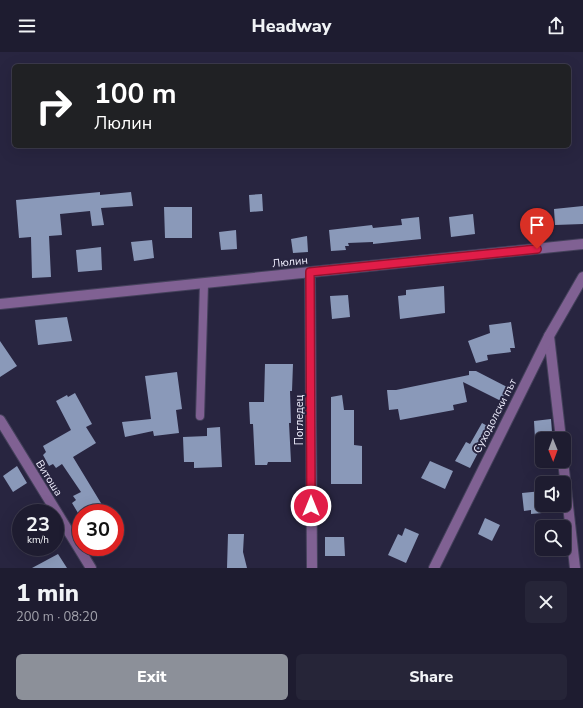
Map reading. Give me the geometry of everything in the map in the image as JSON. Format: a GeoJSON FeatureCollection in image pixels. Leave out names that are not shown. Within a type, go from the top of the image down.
{"type":"FeatureCollection","features":[{"type":"Feature","properties":{"kind":"street","name":"Люлин"},"geometry":{"type":"LineString","coordinates":[[0,304],[583,244]]}},
{"type":"Feature","properties":{"kind":"street","name":"Погледец"},"geometry":{"type":"LineString","coordinates":[[310,272],[312,568]]}},
{"type":"Feature","properties":{"kind":"street","name":"Суходолски път"},"geometry":{"type":"LineString","coordinates":[[434,568],[549,336],[583,277]]}},
{"type":"Feature","properties":{"kind":"street"},"geometry":{"type":"LineString","coordinates":[[549,336],[560,432]]}},
{"type":"Feature","properties":{"kind":"street","name":"Витоша"},"geometry":{"type":"LineString","coordinates":[[0,420],[91,568]]}},
{"type":"Feature","properties":{"kind":"street"},"geometry":{"type":"LineString","coordinates":[[564,468],[575,568]]}},
{"type":"Feature","properties":{"kind":"lane"},"geometry":{"type":"LineString","coordinates":[[200,416],[204,284]]}},
{"type":"Feature","properties":{"kind":"building"},"geometry":{"type":"Polygon","coordinates":[[[100,192],[100,195],[131,192],[133,206],[101,208],[104,225],[92,226],[90,211],[60,214],[62,235],[49,236],[51,277],[32,278],[31,237],[19,238],[16,200],[100,192]]]}},
{"type":"Feature","properties":{"kind":"building"},"geometry":{"type":"Polygon","coordinates":[[[262,194],[263,211],[250,212],[249,195],[262,194]]]}},
{"type":"Feature","properties":{"kind":"building"},"geometry":{"type":"Polygon","coordinates":[[[583,206],[583,224],[555,225],[554,209],[583,206]]]}},
{"type":"Feature","properties":{"kind":"building"},"geometry":{"type":"Polygon","coordinates":[[[164,207],[192,207],[192,238],[165,238],[164,207]]]}},
{"type":"Feature","properties":{"kind":"building"},"geometry":{"type":"Polygon","coordinates":[[[473,214],[475,234],[451,237],[449,217],[473,214]]]}},
{"type":"Feature","properties":{"kind":"building"},"geometry":{"type":"Polygon","coordinates":[[[419,217],[421,239],[373,244],[373,242],[348,243],[349,246],[345,246],[346,250],[331,251],[329,230],[372,225],[373,228],[402,225],[401,219],[419,217]]]}},
{"type":"Feature","properties":{"kind":"building"},"geometry":{"type":"Polygon","coordinates":[[[236,230],[237,249],[221,250],[219,232],[236,230]]]}},
{"type":"Feature","properties":{"kind":"building"},"geometry":{"type":"Polygon","coordinates":[[[307,236],[308,252],[293,253],[291,239],[307,236]]]}},
{"type":"Feature","properties":{"kind":"building"},"geometry":{"type":"Polygon","coordinates":[[[152,240],[154,258],[134,261],[131,242],[152,240]]]}},
{"type":"Feature","properties":{"kind":"building"},"geometry":{"type":"Polygon","coordinates":[[[101,247],[102,270],[78,272],[76,250],[101,247]]]}},
{"type":"Feature","properties":{"kind":"building"},"geometry":{"type":"Polygon","coordinates":[[[444,286],[445,313],[400,319],[398,296],[406,295],[406,290],[444,286]]]}},
{"type":"Feature","properties":{"kind":"building"},"geometry":{"type":"Polygon","coordinates":[[[348,295],[350,317],[332,319],[330,296],[348,295]]]}},
{"type":"Feature","properties":{"kind":"building"},"geometry":{"type":"Polygon","coordinates":[[[67,317],[72,341],[38,345],[35,320],[67,317]]]}},
{"type":"Feature","properties":{"kind":"building"},"geometry":{"type":"Polygon","coordinates":[[[511,322],[515,348],[510,348],[511,352],[487,355],[488,360],[476,363],[468,341],[490,333],[489,325],[511,322]]]}},
{"type":"Feature","properties":{"kind":"building"},"geometry":{"type":"Polygon","coordinates":[[[0,341],[17,366],[0,377],[0,341]]]}},
{"type":"Feature","properties":{"kind":"building"},"geometry":{"type":"Polygon","coordinates":[[[265,364],[293,364],[292,391],[290,391],[291,423],[289,423],[291,462],[268,462],[267,465],[255,465],[253,424],[250,424],[249,402],[264,402],[265,364]]]}},
{"type":"Feature","properties":{"kind":"building"},"geometry":{"type":"Polygon","coordinates":[[[469,371],[476,371],[509,388],[501,401],[463,382],[467,402],[453,405],[454,410],[400,420],[398,409],[389,410],[387,390],[396,390],[469,375],[469,371]]]}},
{"type":"Feature","properties":{"kind":"building"},"geometry":{"type":"Polygon","coordinates":[[[177,372],[182,409],[176,410],[179,433],[154,436],[153,431],[125,437],[122,422],[151,419],[145,376],[177,372]]]}},
{"type":"Feature","properties":{"kind":"building"},"geometry":{"type":"Polygon","coordinates":[[[75,393],[92,424],[86,427],[96,443],[73,457],[102,504],[73,504],[76,500],[73,496],[81,492],[62,464],[56,468],[53,464],[49,466],[43,455],[46,452],[43,446],[71,430],[56,401],[67,395],[68,397],[75,393]]]}},
{"type":"Feature","properties":{"kind":"building"},"geometry":{"type":"Polygon","coordinates":[[[342,395],[344,410],[354,410],[354,445],[362,446],[362,484],[331,484],[331,397],[342,395]]]}},
{"type":"Feature","properties":{"kind":"building"},"geometry":{"type":"Polygon","coordinates":[[[551,419],[552,432],[535,432],[535,439],[534,421],[551,419]]]}},
{"type":"Feature","properties":{"kind":"building"},"geometry":{"type":"Polygon","coordinates":[[[482,423],[491,428],[470,468],[455,461],[466,442],[470,444],[482,423]]]}},
{"type":"Feature","properties":{"kind":"building"},"geometry":{"type":"Polygon","coordinates":[[[220,427],[222,467],[194,468],[194,462],[184,462],[183,437],[207,436],[207,428],[220,427]]]}},
{"type":"Feature","properties":{"kind":"building"},"geometry":{"type":"Polygon","coordinates":[[[430,461],[453,471],[445,489],[421,478],[430,461]]]}},
{"type":"Feature","properties":{"kind":"building"},"geometry":{"type":"Polygon","coordinates":[[[17,466],[27,483],[13,492],[3,476],[17,466]]]}},
{"type":"Feature","properties":{"kind":"building"},"geometry":{"type":"Polygon","coordinates":[[[535,492],[535,512],[542,513],[531,514],[531,510],[524,511],[522,493],[535,492]]]}},
{"type":"Feature","properties":{"kind":"building"},"geometry":{"type":"Polygon","coordinates":[[[485,518],[500,525],[492,541],[478,534],[485,518]]]}},
{"type":"Feature","properties":{"kind":"building"},"geometry":{"type":"Polygon","coordinates":[[[405,528],[419,534],[406,563],[388,555],[398,534],[402,536],[405,528]]]}},
{"type":"Feature","properties":{"kind":"building"},"geometry":{"type":"Polygon","coordinates":[[[228,534],[244,534],[243,552],[247,568],[227,568],[228,534]]]}},
{"type":"Feature","properties":{"kind":"building"},"geometry":{"type":"Polygon","coordinates":[[[325,537],[344,537],[345,556],[325,556],[325,537]]]}},
{"type":"Feature","properties":{"kind":"building"},"geometry":{"type":"Polygon","coordinates":[[[54,556],[59,556],[67,568],[32,568],[54,556]]]}},
{"type":"Feature","properties":{"kind":"route"},"geometry":{"type":"LineString","coordinates":[[311,506],[310,272],[537,249]]}}]}
